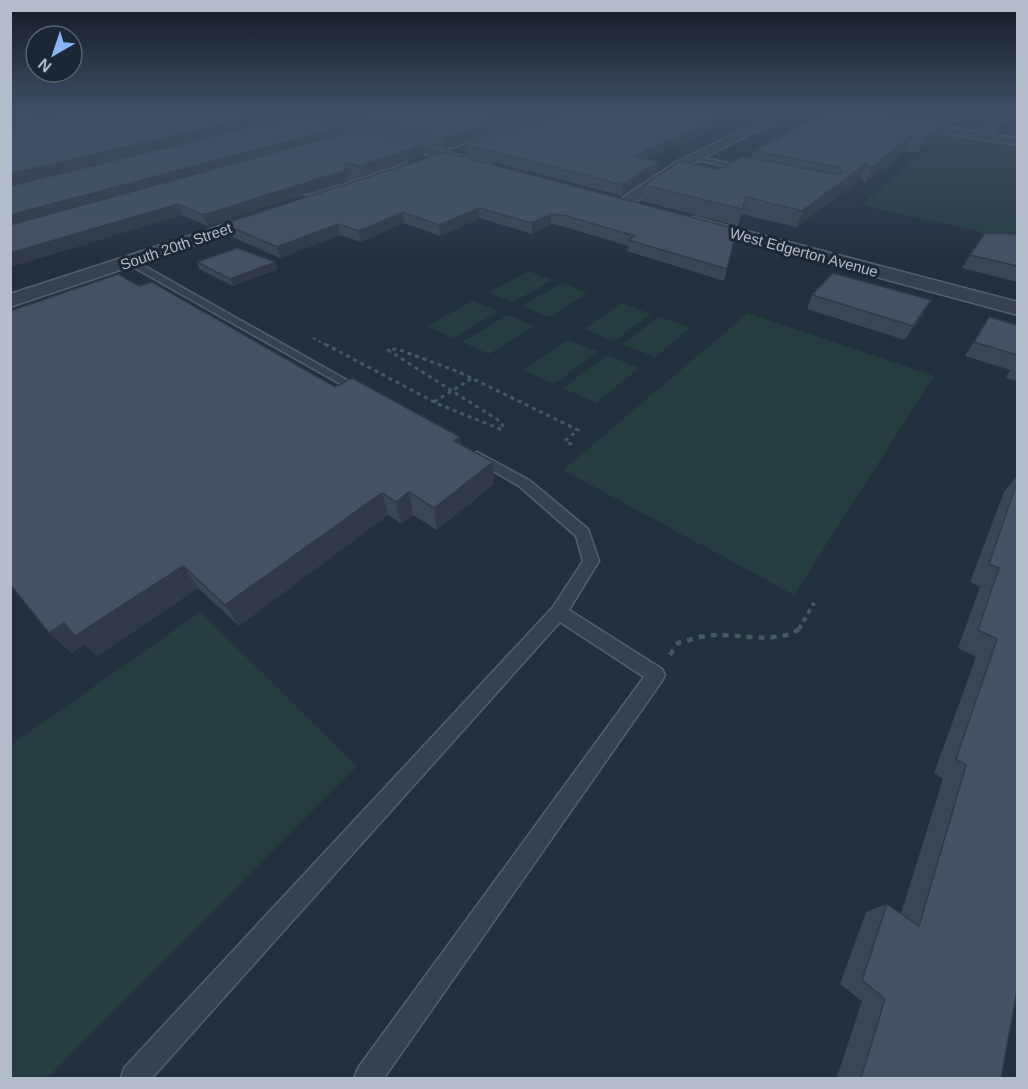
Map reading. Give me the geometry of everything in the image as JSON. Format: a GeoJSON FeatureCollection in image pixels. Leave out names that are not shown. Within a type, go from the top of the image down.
{"type":"FeatureCollection","features":[{"type":"Feature","properties":{"kind":"street","name":"South 20th Street"},"geometry":{"type":"LineString","coordinates":[[295,202],[350,176],[419,161]]}},
{"type":"Feature","properties":{"kind":"street","name":"South 20th Street"},"geometry":{"type":"LineString","coordinates":[[10,286],[128,257],[295,202],[367,182],[422,161]]}},
{"type":"Feature","properties":{"kind":"street"},"geometry":{"type":"LineString","coordinates":[[439,161],[505,171]]}},
{"type":"Feature","properties":{"kind":"street"},"geometry":{"type":"LineString","coordinates":[[615,201],[651,187],[689,161]]}},
{"type":"Feature","properties":{"kind":"street","name":"South 20th Street"},"geometry":{"type":"LineString","coordinates":[[10,301],[273,201]]}},
{"type":"Feature","properties":{"kind":"street"},"geometry":{"type":"LineString","coordinates":[[615,201],[645,209]]}},
{"type":"Feature","properties":{"kind":"street","name":"West Edgerton Avenue"},"geometry":{"type":"LineString","coordinates":[[679,218],[1017,309]]}},
{"type":"Feature","properties":{"kind":"lane"},"geometry":{"type":"LineString","coordinates":[[708,161],[755,171]]}},
{"type":"Feature","properties":{"kind":"lane"},"geometry":{"type":"LineString","coordinates":[[350,176],[367,182]]}},
{"type":"Feature","properties":{"kind":"lane"},"geometry":{"type":"LineString","coordinates":[[128,257],[370,396]]}},
{"type":"Feature","properties":{"kind":"lane"},"geometry":{"type":"LineString","coordinates":[[134,1078],[559,612],[591,561],[583,533],[524,483],[462,448]]}},
{"type":"Feature","properties":{"kind":"lane"},"geometry":{"type":"LineString","coordinates":[[368,1078],[656,675],[559,612]]}},
{"type":"Feature","properties":{"kind":"path"},"geometry":{"type":"LineString","coordinates":[[314,338],[434,402],[500,429],[504,428],[501,422],[388,350],[397,349],[472,378],[578,430],[565,441],[575,446]]}},
{"type":"Feature","properties":{"kind":"path"},"geometry":{"type":"LineString","coordinates":[[434,402],[472,378]]}},
{"type":"Feature","properties":{"kind":"path"},"geometry":{"type":"LineString","coordinates":[[656,675],[678,643],[715,635],[748,638],[786,636],[800,629],[814,603]]}},
{"type":"Feature","properties":{"kind":"green space"},"geometry":{"type":"Polygon","coordinates":[[[914,161],[1017,161],[1017,240],[861,205],[914,161]]]}},
{"type":"Feature","properties":{"kind":"green space"},"geometry":{"type":"Polygon","coordinates":[[[528,271],[553,280],[513,302],[488,293],[528,271]]]}},
{"type":"Feature","properties":{"kind":"green space"},"geometry":{"type":"Polygon","coordinates":[[[562,283],[588,293],[549,317],[522,306],[562,283]]]}},
{"type":"Feature","properties":{"kind":"green space"},"geometry":{"type":"Polygon","coordinates":[[[473,301],[499,311],[452,338],[427,326],[473,301]]]}},
{"type":"Feature","properties":{"kind":"green space"},"geometry":{"type":"Polygon","coordinates":[[[622,303],[651,314],[614,341],[584,329],[622,303]]]}},
{"type":"Feature","properties":{"kind":"green space"},"geometry":{"type":"Polygon","coordinates":[[[748,313],[934,376],[794,595],[563,470],[748,313]]]}},
{"type":"Feature","properties":{"kind":"green space"},"geometry":{"type":"Polygon","coordinates":[[[508,315],[535,326],[489,354],[462,342],[508,315]]]}},
{"type":"Feature","properties":{"kind":"green space"},"geometry":{"type":"Polygon","coordinates":[[[659,317],[690,328],[655,357],[622,344],[659,317]]]}},
{"type":"Feature","properties":{"kind":"green space"},"geometry":{"type":"Polygon","coordinates":[[[568,340],[598,352],[554,384],[523,370],[568,340]]]}},
{"type":"Feature","properties":{"kind":"green space"},"geometry":{"type":"Polygon","coordinates":[[[607,355],[639,368],[596,403],[563,388],[607,355]]]}},
{"type":"Feature","properties":{"kind":"green space"},"geometry":{"type":"Polygon","coordinates":[[[200,612],[357,766],[47,1078],[11,1078],[11,745],[200,612]]]}},
{"type":"Feature","properties":{"kind":"building"},"geometry":{"type":"Polygon","coordinates":[[[10,161],[66,161],[10,174],[10,161]]]}},
{"type":"Feature","properties":{"kind":"building"},"geometry":{"type":"Polygon","coordinates":[[[112,161],[215,161],[10,215],[10,186],[112,161]]]}},
{"type":"Feature","properties":{"kind":"building"},"geometry":{"type":"Polygon","coordinates":[[[244,161],[375,161],[359,166],[347,162],[344,168],[347,170],[203,215],[178,204],[10,253],[10,225],[244,161]]]}},
{"type":"Feature","properties":{"kind":"building"},"geometry":{"type":"Polygon","coordinates":[[[418,161],[478,161],[737,229],[727,269],[628,240],[635,236],[566,216],[551,214],[532,223],[479,208],[439,225],[403,212],[359,231],[338,224],[277,247],[224,224],[418,161]]]}},
{"type":"Feature","properties":{"kind":"building"},"geometry":{"type":"Polygon","coordinates":[[[528,161],[659,162],[623,185],[528,161]]]}},
{"type":"Feature","properties":{"kind":"building"},"geometry":{"type":"Polygon","coordinates":[[[680,161],[718,170],[734,161],[767,161],[839,175],[843,171],[838,167],[806,161],[880,161],[871,168],[867,163],[802,211],[746,197],[742,209],[644,185],[680,161]]]}},
{"type":"Feature","properties":{"kind":"building"},"geometry":{"type":"Polygon","coordinates":[[[985,233],[1017,234],[1017,266],[970,255],[985,233]]]}},
{"type":"Feature","properties":{"kind":"building"},"geometry":{"type":"Polygon","coordinates":[[[237,248],[276,262],[230,279],[197,262],[237,248]]]}},
{"type":"Feature","properties":{"kind":"building"},"geometry":{"type":"Polygon","coordinates":[[[833,273],[931,300],[913,326],[812,295],[833,273]]]}},
{"type":"Feature","properties":{"kind":"building"},"geometry":{"type":"Polygon","coordinates":[[[118,274],[139,286],[152,282],[335,387],[352,378],[460,437],[454,441],[493,462],[434,508],[409,492],[396,502],[382,493],[225,605],[183,566],[75,636],[64,623],[49,633],[10,584],[10,311],[118,274]]]}},
{"type":"Feature","properties":{"kind":"building"},"geometry":{"type":"Polygon","coordinates":[[[989,317],[1017,325],[1017,355],[974,342],[989,317]]]}},
{"type":"Feature","properties":{"kind":"building"},"geometry":{"type":"Polygon","coordinates":[[[1017,482],[1017,991],[1001,1078],[861,1078],[885,999],[862,980],[887,904],[919,926],[966,765],[956,759],[997,639],[978,630],[999,568],[989,564],[1017,482]]]}}]}
